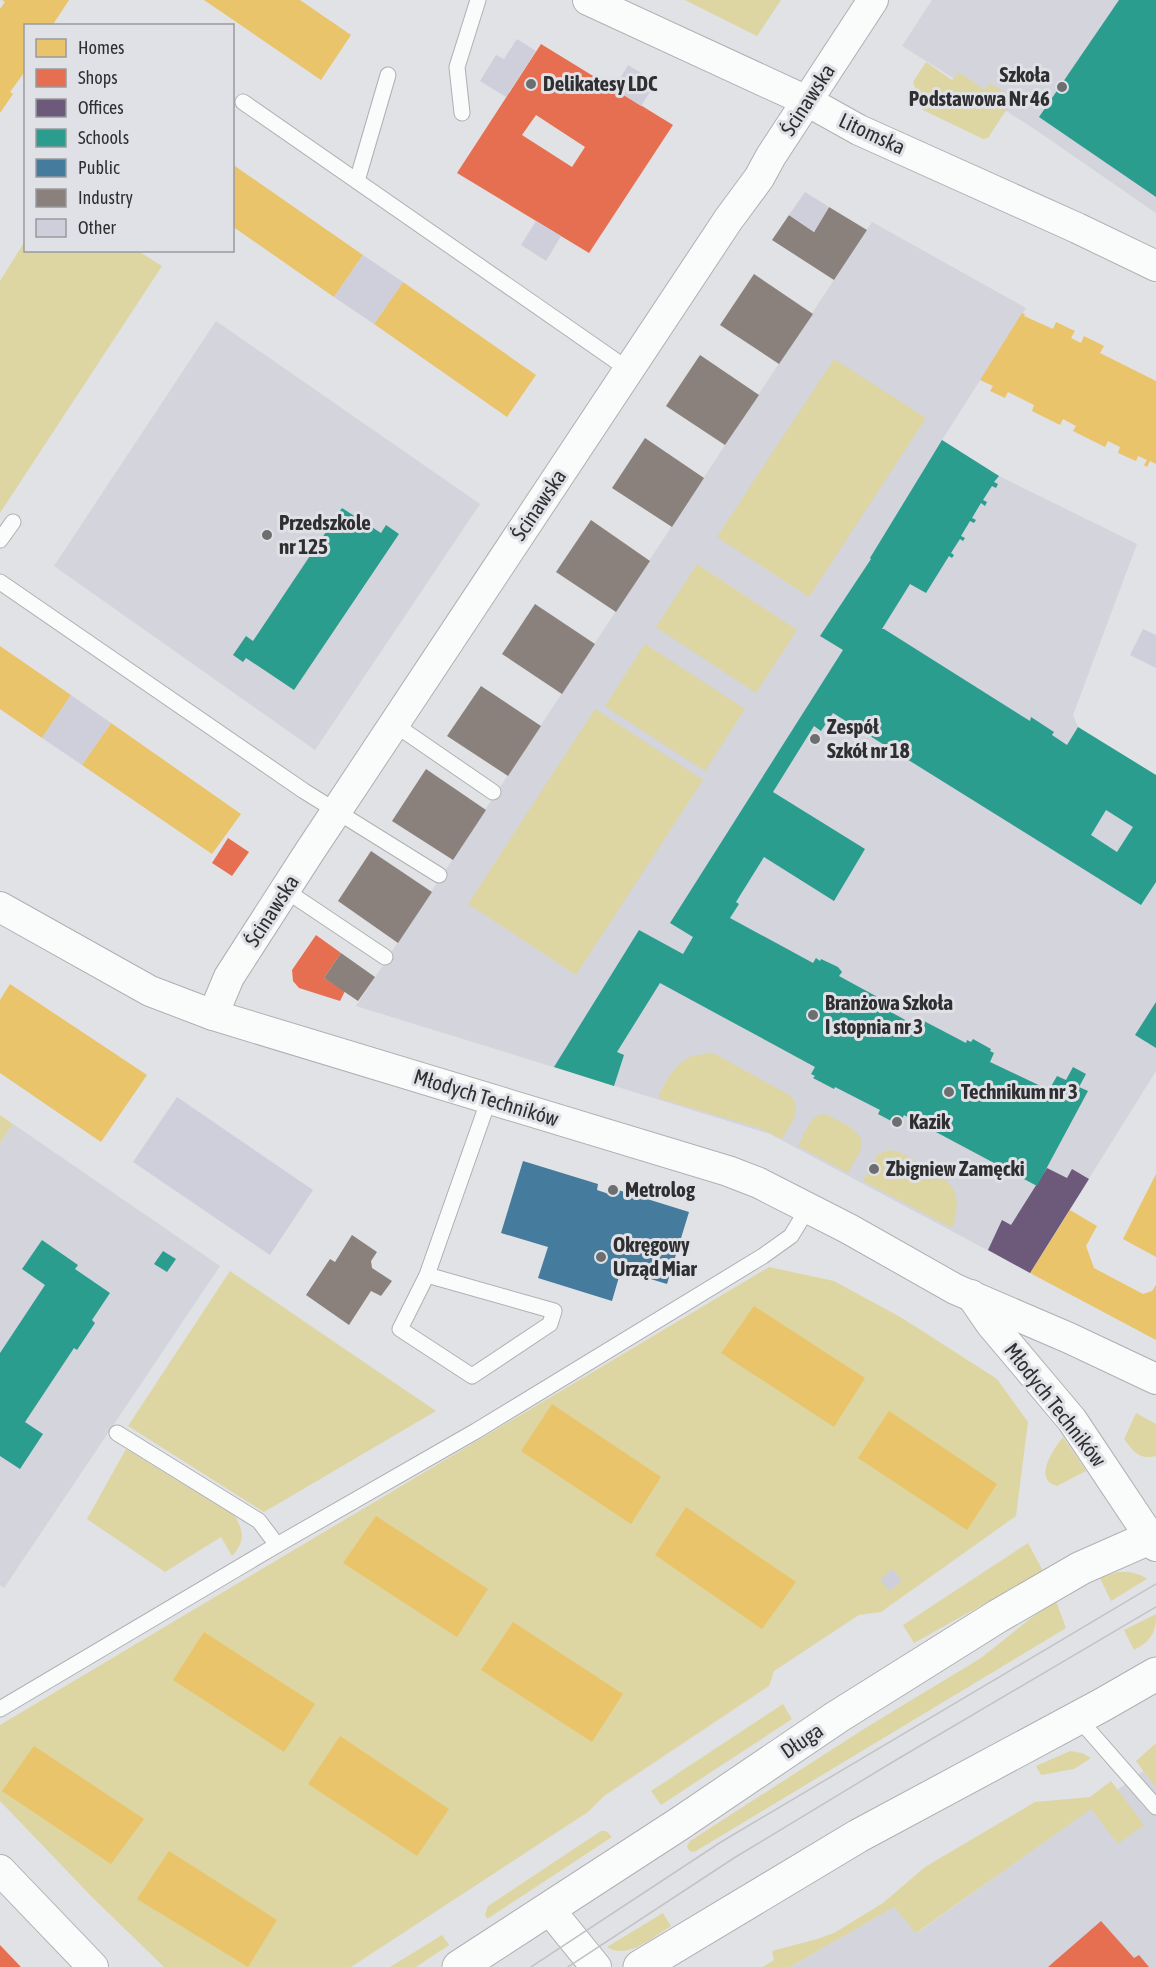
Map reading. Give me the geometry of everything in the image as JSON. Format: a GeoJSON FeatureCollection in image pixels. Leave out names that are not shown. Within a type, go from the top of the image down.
{"type":"FeatureCollection","features":[{"type":"Feature","properties":{"kind":"street","name":"Litomska"},"geometry":{"type":"LineString","coordinates":[[588,0],[807,101],[859,130],[1156,266]]}},
{"type":"Feature","properties":{"kind":"street","name":"Ścinawska"},"geometry":{"type":"LineString","coordinates":[[213,1015],[230,977],[336,811],[728,220],[759,178],[873,0]]}},
{"type":"Feature","properties":{"kind":"street","name":"Młodych Techników"},"geometry":{"type":"LineString","coordinates":[[0,907],[150,991],[213,1015],[728,1171],[759,1183],[849,1229],[955,1289],[1156,1379]]}},
{"type":"Feature","properties":{"kind":"street","name":"Młodych Techników"},"geometry":{"type":"LineString","coordinates":[[971,1295],[991,1324],[1072,1420],[1154,1539]]}},
{"type":"Feature","properties":{"kind":"street","name":"Długa"},"geometry":{"type":"LineString","coordinates":[[459,1967],[837,1717],[998,1616],[1081,1568],[1154,1539]]}},
{"type":"Feature","properties":{"kind":"street"},"geometry":{"type":"LineString","coordinates":[[640,1967],[858,1836],[1156,1674]]}},
{"type":"Feature","properties":{"kind":"street"},"geometry":{"type":"LineString","coordinates":[[0,1870],[93,1967]]}},
{"type":"Feature","properties":{"kind":"street"},"geometry":{"type":"LineString","coordinates":[[549,1908],[596,1967]]}},
{"type":"Feature","properties":{"kind":"lane"},"geometry":{"type":"LineString","coordinates":[[462,113],[457,67],[478,0]]}},
{"type":"Feature","properties":{"kind":"lane"},"geometry":{"type":"LineString","coordinates":[[357,181],[388,75]]}},
{"type":"Feature","properties":{"kind":"lane"},"geometry":{"type":"LineString","coordinates":[[243,102],[629,370]]}},
{"type":"Feature","properties":{"kind":"lane"},"geometry":{"type":"LineString","coordinates":[[0,540],[13,522]]}},
{"type":"Feature","properties":{"kind":"lane"},"geometry":{"type":"LineString","coordinates":[[0,582],[336,811],[439,875]]}},
{"type":"Feature","properties":{"kind":"lane"},"geometry":{"type":"LineString","coordinates":[[394,724],[493,792]]}},
{"type":"Feature","properties":{"kind":"lane"},"geometry":{"type":"LineString","coordinates":[[285,890],[385,957]]}},
{"type":"Feature","properties":{"kind":"lane"},"geometry":{"type":"LineString","coordinates":[[427,1275],[554,1311],[550,1324],[472,1376],[400,1329],[427,1275],[489,1099]]}},
{"type":"Feature","properties":{"kind":"lane"},"geometry":{"type":"LineString","coordinates":[[0,1709],[476,1431],[764,1256],[791,1236],[808,1209]]}},
{"type":"Feature","properties":{"kind":"lane"},"geometry":{"type":"LineString","coordinates":[[117,1433],[259,1521],[278,1545]]}},
{"type":"Feature","properties":{"kind":"lane"},"geometry":{"type":"LineString","coordinates":[[1078,1718],[1156,1807]]}},
{"type":"Feature","properties":{"kind":"shaded area"},"geometry":{"type":"Polygon","coordinates":[[[685,0],[781,0],[757,36],[685,0]]]}},
{"type":"Feature","properties":{"kind":"shaded area","name":"Szkoła Podstawowa Nr 46"},"geometry":{"type":"Polygon","coordinates":[[[932,0],[1156,0],[1156,213],[1033,128],[902,46],[932,0]]]}},
{"type":"Feature","properties":{"kind":"shaded area"},"geometry":{"type":"Polygon","coordinates":[[[926,62],[952,80],[959,72],[985,90],[990,83],[1014,98],[988,138],[983,139],[923,110],[913,82],[926,62]]]}},
{"type":"Feature","properties":{"kind":"shaded area","name":"Zespół Szkół nr 18"},"geometry":{"type":"Polygon","coordinates":[[[872,222],[1026,308],[942,440],[999,476],[1137,544],[1073,715],[1078,727],[1156,775],[1156,1071],[1030,1273],[770,1134],[356,1006],[872,222]]]}},
{"type":"Feature","properties":{"kind":"shaded area"},"geometry":{"type":"Polygon","coordinates":[[[24,243],[24,252],[140,252],[162,266],[0,513],[0,281],[24,243]]]}},
{"type":"Feature","properties":{"kind":"shaded area","name":"Przedszkole nr 125"},"geometry":{"type":"Polygon","coordinates":[[[216,321],[480,504],[315,750],[54,566],[216,321]]]}},
{"type":"Feature","properties":{"kind":"shaded area"},"geometry":{"type":"Polygon","coordinates":[[[834,359],[926,418],[809,597],[717,537],[834,359]]]}},
{"type":"Feature","properties":{"kind":"shaded area"},"geometry":{"type":"Polygon","coordinates":[[[697,564],[797,630],[756,693],[656,627],[697,564]]]}},
{"type":"Feature","properties":{"kind":"shaded area"},"geometry":{"type":"Polygon","coordinates":[[[645,644],[745,709],[705,771],[605,706],[645,644]]]}},
{"type":"Feature","properties":{"kind":"shaded area"},"geometry":{"type":"Polygon","coordinates":[[[595,709],[703,780],[576,975],[468,904],[595,709]]]}},
{"type":"Feature","properties":{"kind":"shaded area"},"geometry":{"type":"Polygon","coordinates":[[[713,1053],[791,1096],[796,1112],[782,1139],[759,1128],[658,1098],[667,1079],[681,1063],[693,1056],[713,1053]]]}},
{"type":"Feature","properties":{"kind":"shaded area"},"geometry":{"type":"Polygon","coordinates":[[[822,1114],[833,1117],[852,1129],[861,1140],[860,1151],[848,1173],[798,1146],[810,1123],[822,1114]]]}},
{"type":"Feature","properties":{"kind":"shaded area"},"geometry":{"type":"Polygon","coordinates":[[[0,1115],[13,1124],[0,1143],[0,1115]]]}},
{"type":"Feature","properties":{"kind":"shaded area"},"geometry":{"type":"Polygon","coordinates":[[[13,1124],[220,1266],[4,1588],[0,1585],[0,1143],[13,1124]]]}},
{"type":"Feature","properties":{"kind":"shaded area"},"geometry":{"type":"Polygon","coordinates":[[[889,1150],[901,1153],[947,1181],[956,1195],[957,1204],[952,1228],[863,1181],[878,1154],[889,1150]]]}},
{"type":"Feature","properties":{"kind":"shaded area"},"geometry":{"type":"Polygon","coordinates":[[[769,1267],[834,1281],[902,1318],[997,1379],[1028,1422],[1016,1516],[881,1612],[859,1615],[774,1671],[769,1686],[604,1796],[588,1812],[351,1967],[164,1967],[92,1897],[0,1801],[0,1725],[769,1267]]]}},
{"type":"Feature","properties":{"kind":"shaded area"},"geometry":{"type":"Polygon","coordinates":[[[230,1271],[436,1411],[264,1512],[128,1426],[230,1271]]]}},
{"type":"Feature","properties":{"kind":"shaded area"},"geometry":{"type":"Polygon","coordinates":[[[1136,1413],[1156,1424],[1156,1456],[1145,1457],[1137,1454],[1124,1439],[1136,1413]]]}},
{"type":"Feature","properties":{"kind":"shaded area"},"geometry":{"type":"Polygon","coordinates":[[[1063,1437],[1086,1471],[1057,1486],[1050,1483],[1046,1477],[1046,1471],[1047,1463],[1063,1437]]]}},
{"type":"Feature","properties":{"kind":"shaded area"},"geometry":{"type":"Polygon","coordinates":[[[126,1449],[235,1516],[242,1537],[232,1556],[221,1537],[165,1572],[87,1519],[126,1449]]]}},
{"type":"Feature","properties":{"kind":"shaded area"},"geometry":{"type":"Polygon","coordinates":[[[1028,1543],[1043,1571],[914,1643],[903,1625],[1028,1543]]]}},
{"type":"Feature","properties":{"kind":"shaded area"},"geometry":{"type":"Polygon","coordinates":[[[1118,1572],[1130,1572],[1147,1579],[1111,1601],[1100,1578],[1118,1572]]]}},
{"type":"Feature","properties":{"kind":"shaded area"},"geometry":{"type":"Polygon","coordinates":[[[1056,1601],[1066,1628],[696,1851],[691,1852],[688,1849],[690,1841],[867,1727],[981,1658],[1056,1601]]]}},
{"type":"Feature","properties":{"kind":"shaded area"},"geometry":{"type":"Polygon","coordinates":[[[1156,1614],[1151,1636],[1134,1650],[1124,1630],[1156,1614]]]}},
{"type":"Feature","properties":{"kind":"shaded area"},"geometry":{"type":"Polygon","coordinates":[[[783,1704],[792,1719],[661,1805],[651,1791],[783,1704]]]}},
{"type":"Feature","properties":{"kind":"shaded area"},"geometry":{"type":"Polygon","coordinates":[[[1156,1745],[1156,1788],[1136,1761],[1156,1745]]]}},
{"type":"Feature","properties":{"kind":"shaded area"},"geometry":{"type":"Polygon","coordinates":[[[1070,1751],[1082,1753],[1091,1758],[1074,1769],[1041,1775],[1036,1766],[1070,1751]]]}},
{"type":"Feature","properties":{"kind":"shaded area"},"geometry":{"type":"Polygon","coordinates":[[[1156,1762],[1156,1967],[790,1967],[894,1907],[917,1933],[1156,1762]]]}},
{"type":"Feature","properties":{"kind":"shaded area"},"geometry":{"type":"Polygon","coordinates":[[[1111,1781],[1144,1825],[1118,1844],[1091,1809],[916,1933],[894,1907],[790,1967],[763,1967],[774,1960],[772,1951],[834,1933],[883,1903],[925,1867],[1035,1802],[1090,1797],[1111,1781]]]}},
{"type":"Feature","properties":{"kind":"shaded area"},"geometry":{"type":"Polygon","coordinates":[[[601,1831],[606,1831],[612,1837],[487,1919],[485,1914],[488,1906],[601,1831]]]}},
{"type":"Feature","properties":{"kind":"shaded area"},"geometry":{"type":"Polygon","coordinates":[[[663,1913],[671,1926],[640,1946],[623,1951],[607,1947],[663,1913]]]}},
{"type":"Feature","properties":{"kind":"shaded area"},"geometry":{"type":"Polygon","coordinates":[[[442,1935],[449,1945],[416,1967],[390,1967],[442,1935]]]}},
{"type":"Feature","properties":{"kind":"building: Homes"},"geometry":{"type":"Polygon","coordinates":[[[2,0],[69,0],[53,24],[24,24],[24,73],[10,92],[13,94],[0,113],[0,9],[5,2],[2,0]]]}},
{"type":"Feature","properties":{"kind":"building: Homes"},"geometry":{"type":"Polygon","coordinates":[[[204,0],[300,0],[351,35],[321,80],[204,0]]]}},
{"type":"Feature","properties":{"kind":"building: Homes"},"geometry":{"type":"Polygon","coordinates":[[[234,165],[363,255],[334,297],[234,227],[234,165]]]}},
{"type":"Feature","properties":{"kind":"building: Homes"},"geometry":{"type":"Polygon","coordinates":[[[403,282],[536,375],[507,417],[374,324],[403,282]]]}},
{"type":"Feature","properties":{"kind":"building: Homes"},"geometry":{"type":"Polygon","coordinates":[[[1022,313],[1053,329],[1056,322],[1075,331],[1071,338],[1081,343],[1084,336],[1104,346],[1100,353],[1156,381],[1156,464],[1150,461],[1147,467],[1144,465],[1147,460],[1138,456],[1136,461],[1118,453],[1120,447],[1108,441],[1105,447],[1073,431],[1076,426],[1063,419],[1060,425],[1032,411],[1034,405],[1008,392],[1005,398],[990,391],[993,386],[980,380],[1022,313]]]}},
{"type":"Feature","properties":{"kind":"building: Homes"},"geometry":{"type":"Polygon","coordinates":[[[0,646],[71,695],[42,738],[0,709],[0,646]]]}},
{"type":"Feature","properties":{"kind":"building: Homes"},"geometry":{"type":"Polygon","coordinates":[[[111,723],[241,814],[212,854],[82,765],[111,723]]]}},
{"type":"Feature","properties":{"kind":"building: Homes"},"geometry":{"type":"Polygon","coordinates":[[[10,984],[147,1075],[101,1142],[0,1073],[0,1000],[10,984]]]}},
{"type":"Feature","properties":{"kind":"building: Homes"},"geometry":{"type":"Polygon","coordinates":[[[1156,1174],[1156,1257],[1123,1239],[1156,1174]]]}},
{"type":"Feature","properties":{"kind":"building: Homes"},"geometry":{"type":"Polygon","coordinates":[[[1070,1210],[1097,1226],[1086,1246],[1094,1268],[1143,1294],[1152,1291],[1156,1285],[1156,1340],[1030,1273],[1070,1210]]]}},
{"type":"Feature","properties":{"kind":"building: Homes"},"geometry":{"type":"Polygon","coordinates":[[[754,1306],[865,1378],[834,1427],[721,1353],[754,1306]]]}},
{"type":"Feature","properties":{"kind":"building: Homes"},"geometry":{"type":"Polygon","coordinates":[[[552,1404],[661,1477],[631,1524],[521,1451],[552,1404]]]}},
{"type":"Feature","properties":{"kind":"building: Homes"},"geometry":{"type":"Polygon","coordinates":[[[889,1411],[997,1484],[967,1530],[858,1458],[889,1411]]]}},
{"type":"Feature","properties":{"kind":"building: Homes"},"geometry":{"type":"Polygon","coordinates":[[[686,1507],[796,1582],[762,1629],[655,1555],[686,1507]]]}},
{"type":"Feature","properties":{"kind":"building: Homes"},"geometry":{"type":"Polygon","coordinates":[[[376,1516],[488,1589],[457,1637],[343,1563],[376,1516]]]}},
{"type":"Feature","properties":{"kind":"building: Homes"},"geometry":{"type":"Polygon","coordinates":[[[513,1622],[623,1694],[592,1742],[481,1670],[513,1622]]]}},
{"type":"Feature","properties":{"kind":"building: Homes"},"geometry":{"type":"Polygon","coordinates":[[[204,1632],[315,1704],[284,1752],[173,1680],[204,1632]]]}},
{"type":"Feature","properties":{"kind":"building: Homes"},"geometry":{"type":"Polygon","coordinates":[[[340,1736],[449,1809],[417,1856],[308,1784],[340,1736]]]}},
{"type":"Feature","properties":{"kind":"building: Homes"},"geometry":{"type":"Polygon","coordinates":[[[34,1746],[144,1819],[111,1864],[2,1791],[34,1746]]]}},
{"type":"Feature","properties":{"kind":"building: Homes"},"geometry":{"type":"Polygon","coordinates":[[[169,1851],[277,1920],[248,1967],[137,1899],[169,1851]]]}},
{"type":"Feature","properties":{"kind":"building: Shops"},"geometry":{"type":"Polygon","coordinates":[[[541,44],[673,125],[589,253],[457,173],[541,44]],[[536,115],[522,135],[572,167],[585,147],[536,115]]]}},
{"type":"Feature","properties":{"kind":"building: Shops"},"geometry":{"type":"Polygon","coordinates":[[[228,838],[249,852],[232,876],[212,863],[228,838]]]}},
{"type":"Feature","properties":{"kind":"building: Shops"},"geometry":{"type":"Polygon","coordinates":[[[316,935],[341,953],[324,978],[345,991],[340,1001],[299,988],[293,981],[292,970],[316,935]]]}},
{"type":"Feature","properties":{"kind":"building: Shops"},"geometry":{"type":"Polygon","coordinates":[[[1101,1921],[1134,1958],[1139,1955],[1149,1967],[1048,1967],[1101,1921]]]}},
{"type":"Feature","properties":{"kind":"building: Shops"},"geometry":{"type":"Polygon","coordinates":[[[0,1945],[21,1967],[0,1967],[0,1945]]]}},
{"type":"Feature","properties":{"kind":"building: Offices"},"geometry":{"type":"Polygon","coordinates":[[[1047,1168],[1067,1178],[1072,1169],[1089,1179],[1030,1273],[988,1250],[1002,1220],[1011,1225],[1047,1168]]]}},
{"type":"Feature","properties":{"kind":"building: Schools"},"geometry":{"type":"Polygon","coordinates":[[[1119,0],[1156,0],[1156,197],[1039,117],[1119,0]]]}},
{"type":"Feature","properties":{"kind":"building: Schools"},"geometry":{"type":"Polygon","coordinates":[[[942,440],[999,476],[994,482],[998,484],[996,488],[992,486],[983,500],[987,502],[985,506],[981,503],[972,518],[976,520],[974,523],[970,521],[961,536],[965,538],[963,541],[960,539],[951,553],[954,555],[952,558],[949,556],[926,593],[910,584],[882,629],[1030,721],[1031,717],[1054,732],[1052,735],[1067,745],[1078,727],[1156,775],[1156,882],[1141,905],[833,713],[821,731],[814,726],[773,792],[865,849],[834,901],[764,857],[736,902],[739,904],[730,918],[813,963],[816,958],[838,967],[842,972],[839,976],[883,1000],[880,1006],[918,1027],[922,1020],[966,1043],[967,1040],[971,1042],[973,1039],[994,1053],[990,1062],[1049,1090],[1057,1076],[1066,1080],[1073,1067],[1086,1074],[1079,1087],[1088,1091],[1037,1186],[904,1115],[900,1123],[896,1121],[895,1123],[878,1114],[880,1110],[813,1078],[815,1076],[811,1074],[815,1067],[660,983],[617,1052],[624,1055],[614,1086],[554,1067],[639,930],[683,954],[693,937],[670,923],[843,650],[820,636],[942,440]],[[1106,810],[1091,835],[1117,852],[1133,827],[1106,810]]]}},
{"type":"Feature","properties":{"kind":"building: Schools"},"geometry":{"type":"Polygon","coordinates":[[[342,508],[381,533],[386,525],[399,534],[294,690],[246,658],[243,662],[233,655],[246,636],[253,641],[342,508]]]}},
{"type":"Feature","properties":{"kind":"building: Schools"},"geometry":{"type":"Polygon","coordinates":[[[1156,1002],[1156,1048],[1135,1035],[1156,1002]]]}},
{"type":"Feature","properties":{"kind":"building: Schools"},"geometry":{"type":"Polygon","coordinates":[[[42,1240],[78,1265],[75,1269],[110,1293],[92,1320],[95,1323],[77,1350],[74,1348],[25,1422],[43,1434],[20,1469],[0,1456],[0,1353],[45,1285],[22,1269],[42,1240]]]}},
{"type":"Feature","properties":{"kind":"building: Schools"},"geometry":{"type":"Polygon","coordinates":[[[163,1251],[176,1259],[167,1272],[154,1264],[163,1251]]]}},
{"type":"Feature","properties":{"kind":"building: Public"},"geometry":{"type":"Polygon","coordinates":[[[523,1161],[598,1184],[597,1190],[612,1195],[615,1189],[689,1212],[667,1284],[621,1270],[612,1301],[538,1278],[548,1247],[501,1233],[523,1161]]]}},
{"type":"Feature","properties":{"kind":"building: Industry"},"geometry":{"type":"Polygon","coordinates":[[[829,207],[867,230],[834,280],[772,240],[789,215],[814,232],[829,207]]]}},
{"type":"Feature","properties":{"kind":"building: Industry"},"geometry":{"type":"Polygon","coordinates":[[[754,274],[813,314],[779,364],[720,325],[754,274]]]}},
{"type":"Feature","properties":{"kind":"building: Industry"},"geometry":{"type":"Polygon","coordinates":[[[700,355],[759,395],[725,445],[666,406],[700,355]]]}},
{"type":"Feature","properties":{"kind":"building: Industry"},"geometry":{"type":"Polygon","coordinates":[[[645,438],[704,478],[672,527],[612,488],[645,438]]]}},
{"type":"Feature","properties":{"kind":"building: Industry"},"geometry":{"type":"Polygon","coordinates":[[[591,520],[650,561],[616,612],[556,572],[591,520]]]}},
{"type":"Feature","properties":{"kind":"building: Industry"},"geometry":{"type":"Polygon","coordinates":[[[535,604],[595,644],[562,694],[502,654],[535,604]]]}},
{"type":"Feature","properties":{"kind":"building: Industry"},"geometry":{"type":"Polygon","coordinates":[[[481,686],[541,726],[508,776],[447,736],[481,686]]]}},
{"type":"Feature","properties":{"kind":"building: Industry"},"geometry":{"type":"Polygon","coordinates":[[[426,769],[486,810],[453,860],[392,821],[426,769]]]}},
{"type":"Feature","properties":{"kind":"building: Industry"},"geometry":{"type":"Polygon","coordinates":[[[371,851],[432,892],[398,943],[338,901],[371,851]]]}},
{"type":"Feature","properties":{"kind":"building: Industry"},"geometry":{"type":"Polygon","coordinates":[[[341,953],[375,977],[358,1001],[324,978],[341,953]]]}},
{"type":"Feature","properties":{"kind":"building: Industry"},"geometry":{"type":"Polygon","coordinates":[[[352,1235],[377,1252],[371,1261],[372,1268],[392,1281],[381,1296],[371,1291],[349,1325],[306,1295],[330,1259],[335,1262],[352,1235]]]}},
{"type":"Feature","properties":{"kind":"building: Other"},"geometry":{"type":"Polygon","coordinates":[[[517,39],[536,51],[506,97],[480,81],[496,55],[504,59],[517,39]]]}},
{"type":"Feature","properties":{"kind":"building: Other"},"geometry":{"type":"Polygon","coordinates":[[[628,65],[656,82],[641,106],[614,89],[628,65]]]}},
{"type":"Feature","properties":{"kind":"building: Other"},"geometry":{"type":"Polygon","coordinates":[[[805,192],[829,207],[814,232],[789,215],[805,192]]]}},
{"type":"Feature","properties":{"kind":"building: Other"},"geometry":{"type":"Polygon","coordinates":[[[536,221],[561,236],[546,261],[521,245],[536,221]]]}},
{"type":"Feature","properties":{"kind":"building: Other"},"geometry":{"type":"Polygon","coordinates":[[[363,255],[403,282],[374,324],[334,297],[363,255]]]}},
{"type":"Feature","properties":{"kind":"building: Other"},"geometry":{"type":"Polygon","coordinates":[[[1143,629],[1156,635],[1156,668],[1130,655],[1143,629]]]}},
{"type":"Feature","properties":{"kind":"building: Other"},"geometry":{"type":"Polygon","coordinates":[[[71,695],[111,723],[82,765],[42,738],[71,695]]]}},
{"type":"Feature","properties":{"kind":"building: Other"},"geometry":{"type":"Polygon","coordinates":[[[177,1097],[313,1190],[270,1255],[133,1162],[177,1097]]]}},
{"type":"Feature","properties":{"kind":"building: Other"},"geometry":{"type":"Polygon","coordinates":[[[892,1569],[902,1580],[890,1591],[880,1580],[892,1569]]]}},
{"type":"Feature","properties":{"kind":"tram line"},"geometry":{"type":"LineString","coordinates":[[531,1967],[721,1842],[1156,1584]]}},
{"type":"Feature","properties":{"kind":"tram line"},"geometry":{"type":"LineString","coordinates":[[568,1967],[734,1858],[1156,1607]]}},
{"type":"Feature","properties":{"kind":"place","name":"Delikatesy LDC"},"geometry":{"type":"Point","coordinates":[531,84]}},
{"type":"Feature","properties":{"kind":"place","name":"Szkoła Podstawowa Nr 46"},"geometry":{"type":"Point","coordinates":[1062,87]}},
{"type":"Feature","properties":{"kind":"place","name":"Przedszkole nr 125"},"geometry":{"type":"Point","coordinates":[267,535]}},
{"type":"Feature","properties":{"kind":"place","name":"Zespół Szkół nr 18"},"geometry":{"type":"Point","coordinates":[815,739]}},
{"type":"Feature","properties":{"kind":"place","name":"Branżowa Szkoła I stopnia nr 3"},"geometry":{"type":"Point","coordinates":[813,1015]}},
{"type":"Feature","properties":{"kind":"place","name":"Technikum nr 3"},"geometry":{"type":"Point","coordinates":[949,1092]}},
{"type":"Feature","properties":{"kind":"place","name":"Kazik"},"geometry":{"type":"Point","coordinates":[897,1122]}},
{"type":"Feature","properties":{"kind":"place","name":"Zbigniew Zamęcki"},"geometry":{"type":"Point","coordinates":[874,1169]}},
{"type":"Feature","properties":{"kind":"place","name":"Metrolog"},"geometry":{"type":"Point","coordinates":[613,1190]}},
{"type":"Feature","properties":{"kind":"place","name":"Okręgowy Urząd Miar"},"geometry":{"type":"Point","coordinates":[601,1257]}}]}
